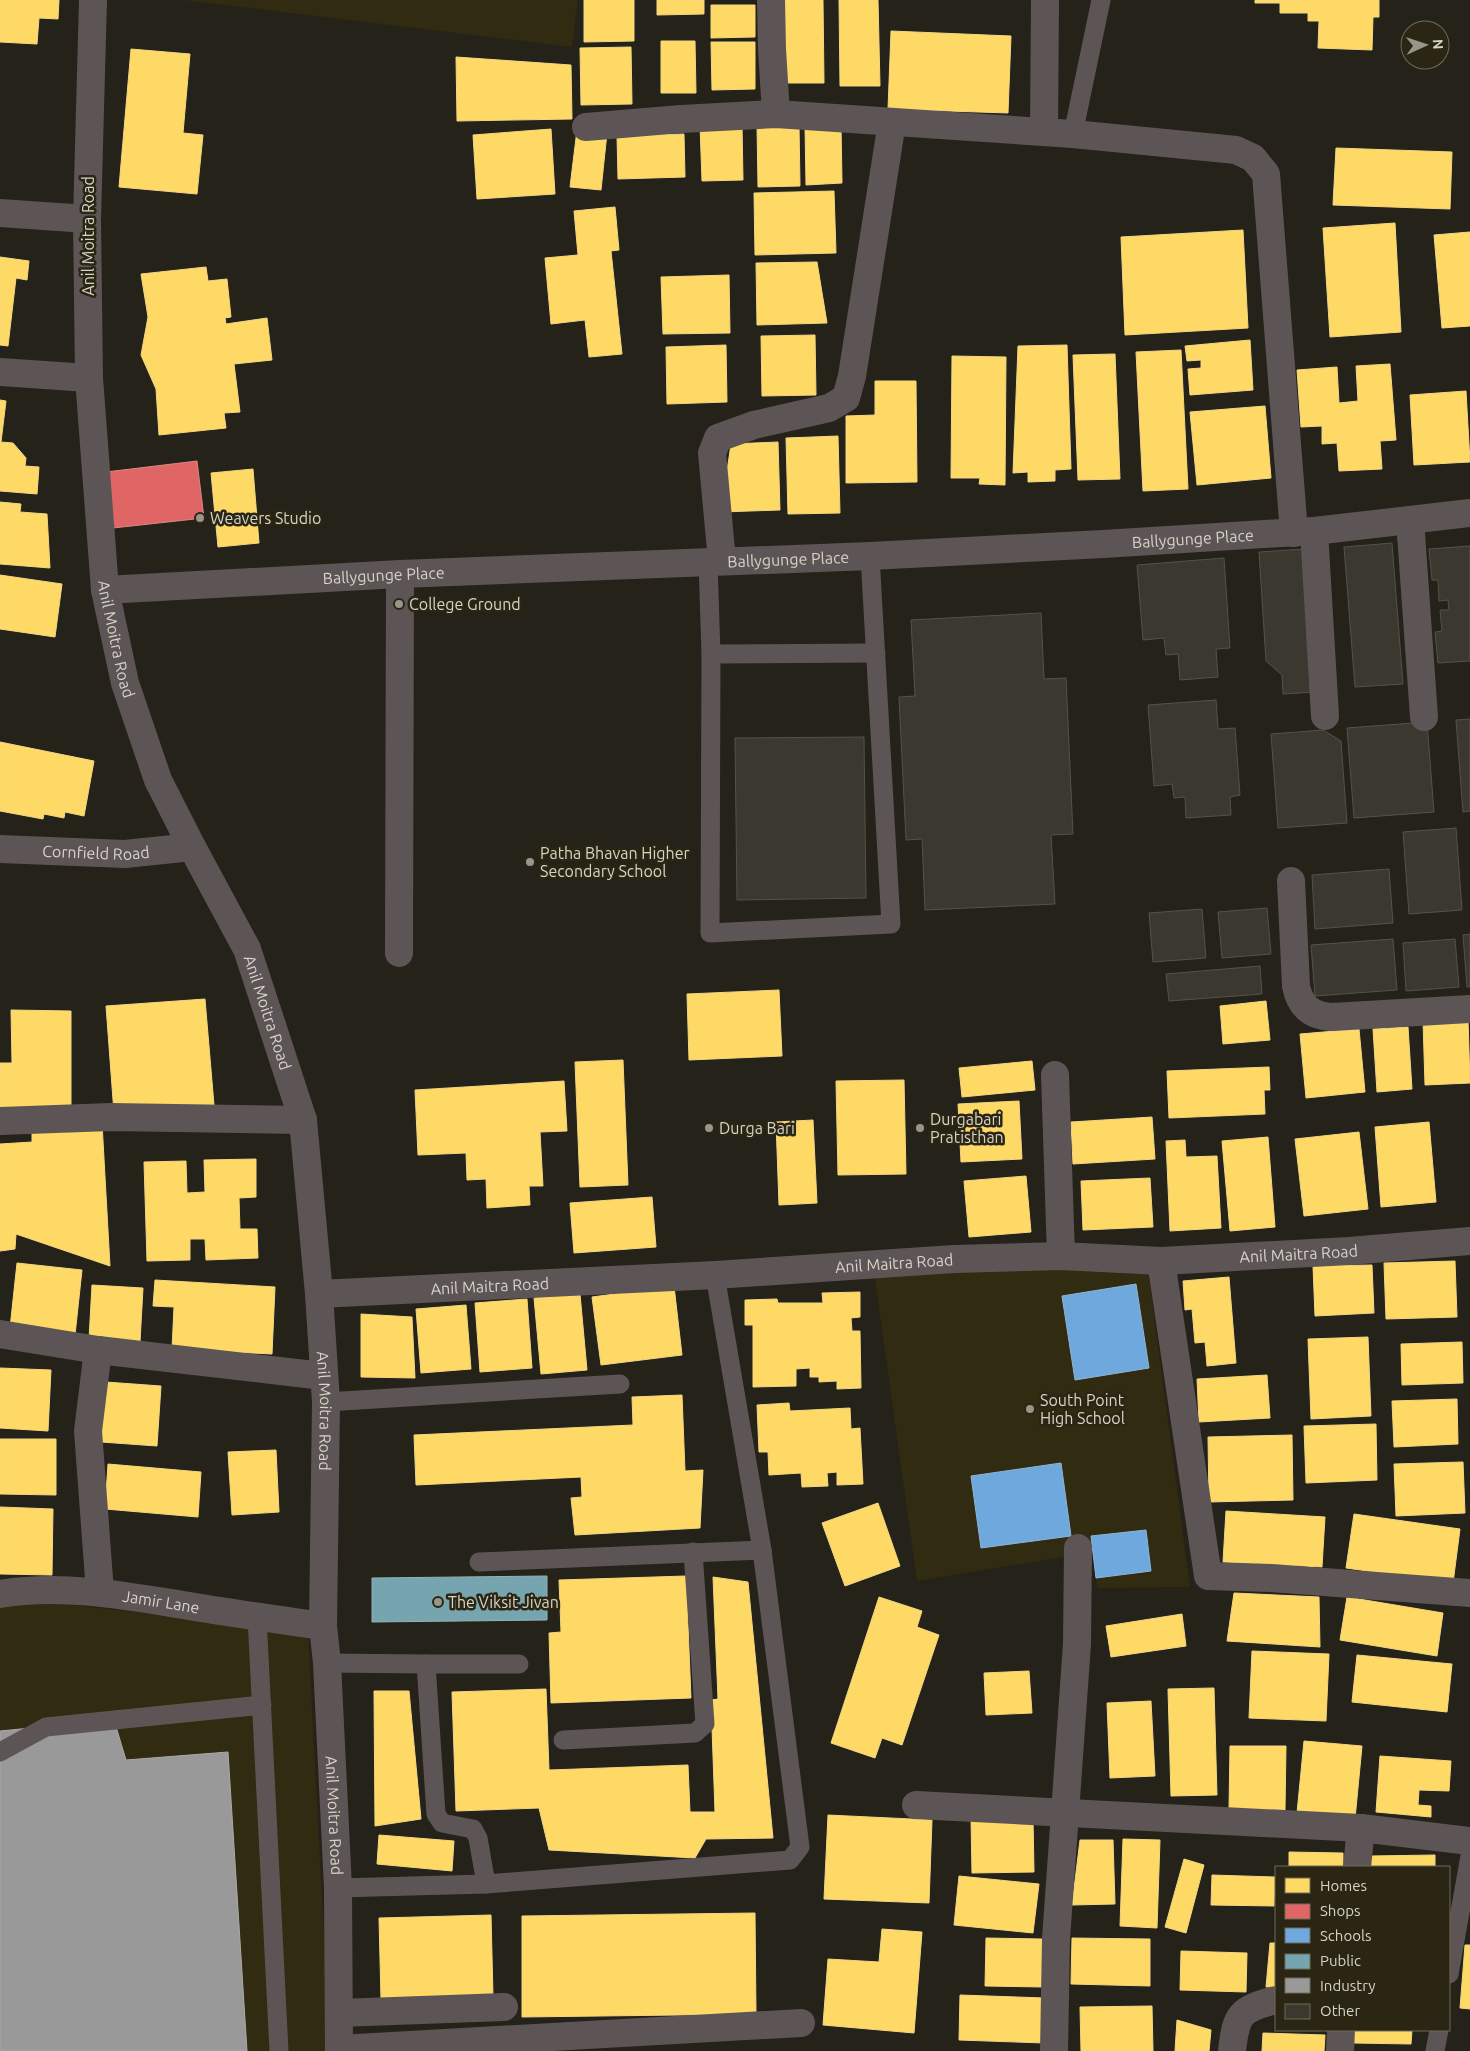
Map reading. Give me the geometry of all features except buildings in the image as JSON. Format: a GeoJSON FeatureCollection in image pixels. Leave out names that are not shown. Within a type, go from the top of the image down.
{"type":"FeatureCollection","features":[{"type":"Feature","properties":{"kind":"street","name":"Anil Moitra Road"},"geometry":{"type":"LineString","coordinates":[[93,0],[87,219],[89,378],[105,590],[125,683],[158,780],[192,848],[247,948],[303,1120],[319,1294],[324,1389],[323,1626],[327,1663],[338,1888],[339,2050]]}},
{"type":"Feature","properties":{"kind":"street"},"geometry":{"type":"LineString","coordinates":[[771,0],[776,114]]}},
{"type":"Feature","properties":{"kind":"street"},"geometry":{"type":"LineString","coordinates":[[1044,132],[1045,0]]}},
{"type":"Feature","properties":{"kind":"street"},"geometry":{"type":"LineString","coordinates":[[586,127],[776,114],[1073,134],[1236,150],[1253,158],[1266,174],[1325,716]]}},
{"type":"Feature","properties":{"kind":"street"},"geometry":{"type":"LineString","coordinates":[[715,561],[712,453],[718,438],[754,425],[829,408],[846,398],[852,376],[892,122]]}},
{"type":"Feature","properties":{"kind":"street"},"geometry":{"type":"LineString","coordinates":[[0,213],[87,219]]}},
{"type":"Feature","properties":{"kind":"street"},"geometry":{"type":"LineString","coordinates":[[0,372],[89,378]]}},
{"type":"Feature","properties":{"kind":"street","name":"Ballygunge Place"},"geometry":{"type":"LineString","coordinates":[[105,590],[400,574],[870,556],[1304,532],[1470,513]]}},
{"type":"Feature","properties":{"kind":"street"},"geometry":{"type":"LineString","coordinates":[[1410,520],[1424,717]]}},
{"type":"Feature","properties":{"kind":"street"},"geometry":{"type":"LineString","coordinates":[[399,953],[400,574]]}},
{"type":"Feature","properties":{"kind":"street","name":"Cornfield Road"},"geometry":{"type":"LineString","coordinates":[[0,849],[125,854],[192,848]]}},
{"type":"Feature","properties":{"kind":"street"},"geometry":{"type":"LineString","coordinates":[[1291,881],[1296,986],[1300,1000],[1310,1012],[1320,1017],[1332,1018],[1470,1009]]}},
{"type":"Feature","properties":{"kind":"street"},"geometry":{"type":"LineString","coordinates":[[1056,1075],[1061,1256]]}},
{"type":"Feature","properties":{"kind":"street"},"geometry":{"type":"LineString","coordinates":[[0,1121],[111,1117],[303,1120]]}},
{"type":"Feature","properties":{"kind":"street","name":"Anil Maitra Road"},"geometry":{"type":"LineString","coordinates":[[319,1294],[715,1275],[954,1259],[1061,1256],[1161,1262],[1350,1251],[1470,1241]]}},
{"type":"Feature","properties":{"kind":"street"},"geometry":{"type":"LineString","coordinates":[[1161,1262],[1208,1576],[1271,1578],[1470,1593]]}},
{"type":"Feature","properties":{"kind":"street"},"geometry":{"type":"LineString","coordinates":[[0,1334],[324,1389]]}},
{"type":"Feature","properties":{"kind":"street"},"geometry":{"type":"LineString","coordinates":[[98,1350],[88,1431],[100,1592]]}},
{"type":"Feature","properties":{"kind":"street"},"geometry":{"type":"LineString","coordinates":[[1054,2051],[1056,1938],[1077,1644],[1078,1548]]}},
{"type":"Feature","properties":{"kind":"street","name":"Jamir Lane"},"geometry":{"type":"LineString","coordinates":[[0,1594],[19,1591],[100,1592],[323,1626]]}},
{"type":"Feature","properties":{"kind":"street"},"geometry":{"type":"LineString","coordinates":[[916,1805],[1064,1811],[1361,1828],[1470,1841]]}},
{"type":"Feature","properties":{"kind":"street"},"geometry":{"type":"LineString","coordinates":[[1357,1866],[1361,1828]]}},
{"type":"Feature","properties":{"kind":"street"},"geometry":{"type":"LineString","coordinates":[[1232,2051],[1237,2020],[1253,2006],[1275,2000]]}},
{"type":"Feature","properties":{"kind":"street"},"geometry":{"type":"LineString","coordinates":[[339,2013],[504,2007]]}},
{"type":"Feature","properties":{"kind":"street"},"geometry":{"type":"LineString","coordinates":[[339,2050],[801,2023]]}},
{"type":"Feature","properties":{"kind":"street"},"geometry":{"type":"LineString","coordinates":[[1340,2051],[1341,2031]]}},
{"type":"Feature","properties":{"kind":"lane"},"geometry":{"type":"LineString","coordinates":[[1073,134],[1101,0]]}},
{"type":"Feature","properties":{"kind":"lane"},"geometry":{"type":"LineString","coordinates":[[715,561],[711,654],[710,933],[891,924],[870,556]]}},
{"type":"Feature","properties":{"kind":"lane"},"geometry":{"type":"LineString","coordinates":[[711,654],[876,653]]}},
{"type":"Feature","properties":{"kind":"lane"},"geometry":{"type":"LineString","coordinates":[[338,1888],[486,1884],[790,1860],[800,1847],[762,1550],[715,1275]]}},
{"type":"Feature","properties":{"kind":"lane"},"geometry":{"type":"LineString","coordinates":[[324,1389],[620,1384]]}},
{"type":"Feature","properties":{"kind":"lane"},"geometry":{"type":"LineString","coordinates":[[479,1562],[762,1550]]}},
{"type":"Feature","properties":{"kind":"lane"},"geometry":{"type":"LineString","coordinates":[[563,1740],[694,1733],[706,1724],[693,1552]]}},
{"type":"Feature","properties":{"kind":"lane"},"geometry":{"type":"LineString","coordinates":[[257,1617],[279,2051]]}},
{"type":"Feature","properties":{"kind":"lane"},"geometry":{"type":"LineString","coordinates":[[327,1663],[519,1664]]}},
{"type":"Feature","properties":{"kind":"lane"},"geometry":{"type":"LineString","coordinates":[[426,1664],[436,1814],[442,1823],[473,1829],[478,1838],[486,1884]]}},
{"type":"Feature","properties":{"kind":"lane"},"geometry":{"type":"LineString","coordinates":[[0,1752],[46,1727],[262,1706]]}},
{"type":"Feature","properties":{"kind":"lane"},"geometry":{"type":"LineString","coordinates":[[1450,1968],[1470,1856]]}},
{"type":"Feature","properties":{"kind":"lane"},"geometry":{"type":"LineString","coordinates":[[1435,2051],[1439,2031]]}},
{"type":"Feature","properties":{"kind":"shaded area"},"geometry":{"type":"Polygon","coordinates":[[[183,0],[578,0],[572,47],[183,0]]]}},
{"type":"Feature","properties":{"kind":"shaded area","name":"South Point High School"},"geometry":{"type":"Polygon","coordinates":[[[1147,1263],[1190,1587],[1097,1588],[1093,1552],[917,1581],[873,1265],[1147,1263]]]}},
{"type":"Feature","properties":{"kind":"shaded area"},"geometry":{"type":"Polygon","coordinates":[[[26,1600],[308,1631],[330,2051],[0,2051],[0,1603],[26,1600]]]}},
{"type":"Feature","properties":{"kind":"place","name":"Weavers Studio"},"geometry":{"type":"Point","coordinates":[200,518]}},
{"type":"Feature","properties":{"kind":"place","name":"College Ground"},"geometry":{"type":"Point","coordinates":[399,604]}},
{"type":"Feature","properties":{"kind":"place","name":"Patha Bhavan Higher Secondary School"},"geometry":{"type":"Point","coordinates":[530,862]}},
{"type":"Feature","properties":{"kind":"place","name":"Durga Bari"},"geometry":{"type":"Point","coordinates":[709,1128]}},
{"type":"Feature","properties":{"kind":"place","name":"Durgabari Pratisthan"},"geometry":{"type":"Point","coordinates":[920,1128]}},
{"type":"Feature","properties":{"kind":"place","name":"South Point High School"},"geometry":{"type":"Point","coordinates":[1030,1409]}},
{"type":"Feature","properties":{"kind":"place","name":"The Viksit Jivan"},"geometry":{"type":"Point","coordinates":[438,1602]}}]}
